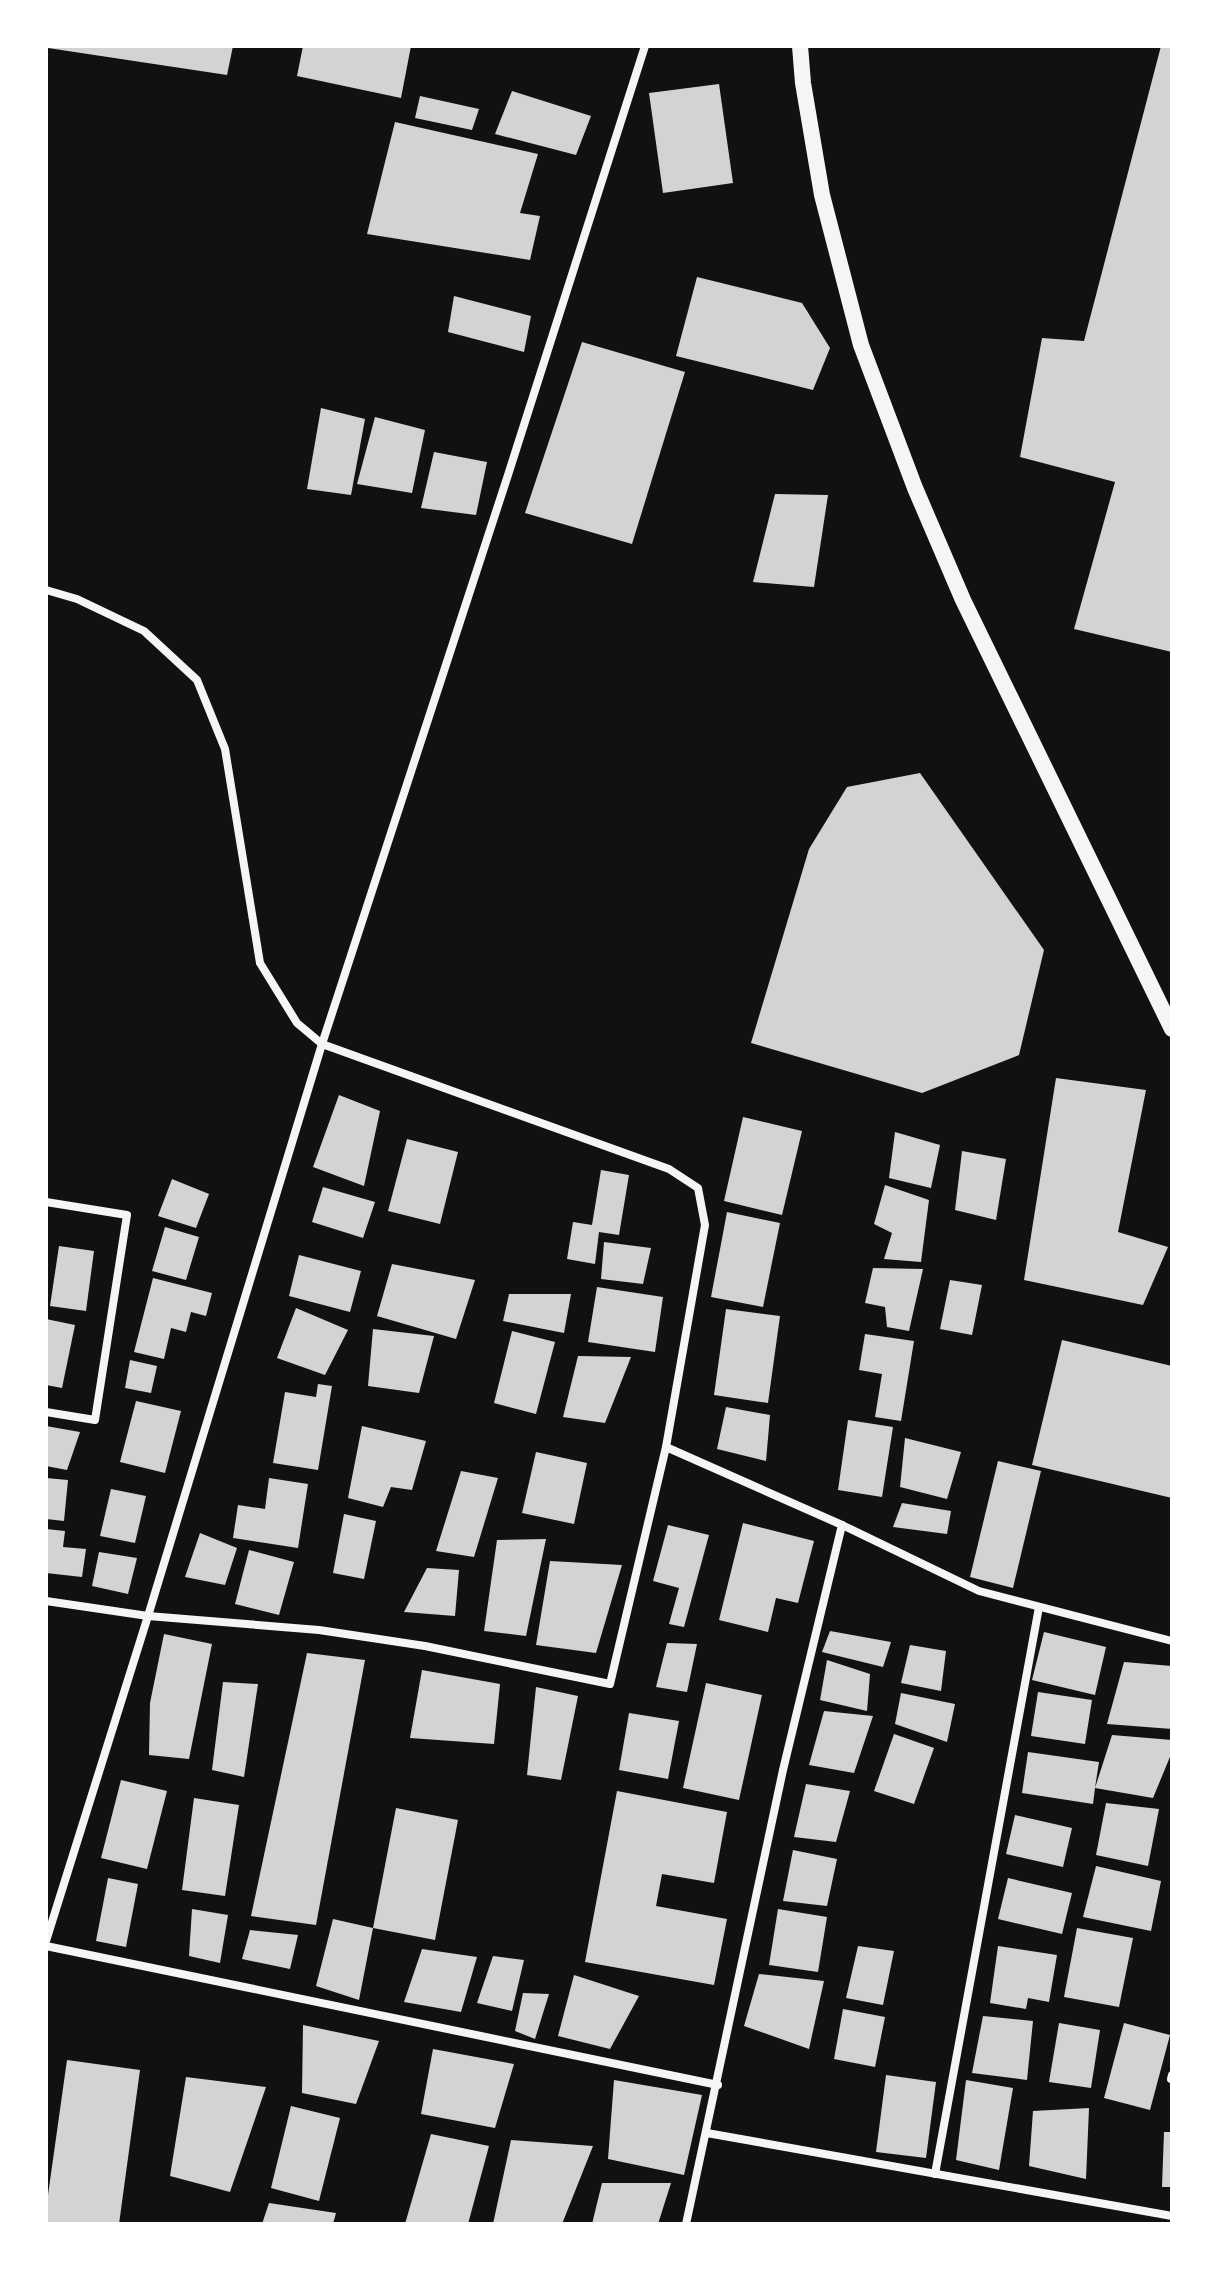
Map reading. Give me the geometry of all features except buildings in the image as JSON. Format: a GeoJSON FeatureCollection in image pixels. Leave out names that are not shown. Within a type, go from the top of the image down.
{"type":"FeatureCollection","features":[{"type":"Feature","properties":{"kind":"main road"},"geometry":{"type":"LineString","coordinates":[[800,46],[803,83],[822,195],[866,359],[915,488],[963,600],[1172,1029]]}},
{"type":"Feature","properties":{"kind":"street"},"geometry":{"type":"LineString","coordinates":[[645,46],[322,1044],[46,1944],[718,2085]]}},
{"type":"Feature","properties":{"kind":"street"},"geometry":{"type":"LineString","coordinates":[[46,590],[77,599],[144,631],[197,680],[225,749],[260,963],[297,1023],[322,1044],[669,1169],[698,1188],[705,1225],[666,1447],[610,1684],[425,1646],[334,1632],[148,1616],[46,1601]]}},
{"type":"Feature","properties":{"kind":"street"},"geometry":{"type":"LineString","coordinates":[[46,1202],[127,1215],[95,1420],[46,1412]]}},
{"type":"Feature","properties":{"kind":"street"},"geometry":{"type":"LineString","coordinates":[[666,1447],[842,1525],[979,1591],[1172,1641]]}},
{"type":"Feature","properties":{"kind":"street"},"geometry":{"type":"LineString","coordinates":[[686,2224],[783,1770],[842,1525]]}},
{"type":"Feature","properties":{"kind":"street"},"geometry":{"type":"LineString","coordinates":[[935,2174],[1039,1607]]}},
{"type":"Feature","properties":{"kind":"street"},"geometry":{"type":"LineString","coordinates":[[707,2133],[1172,2216]]}}]}
